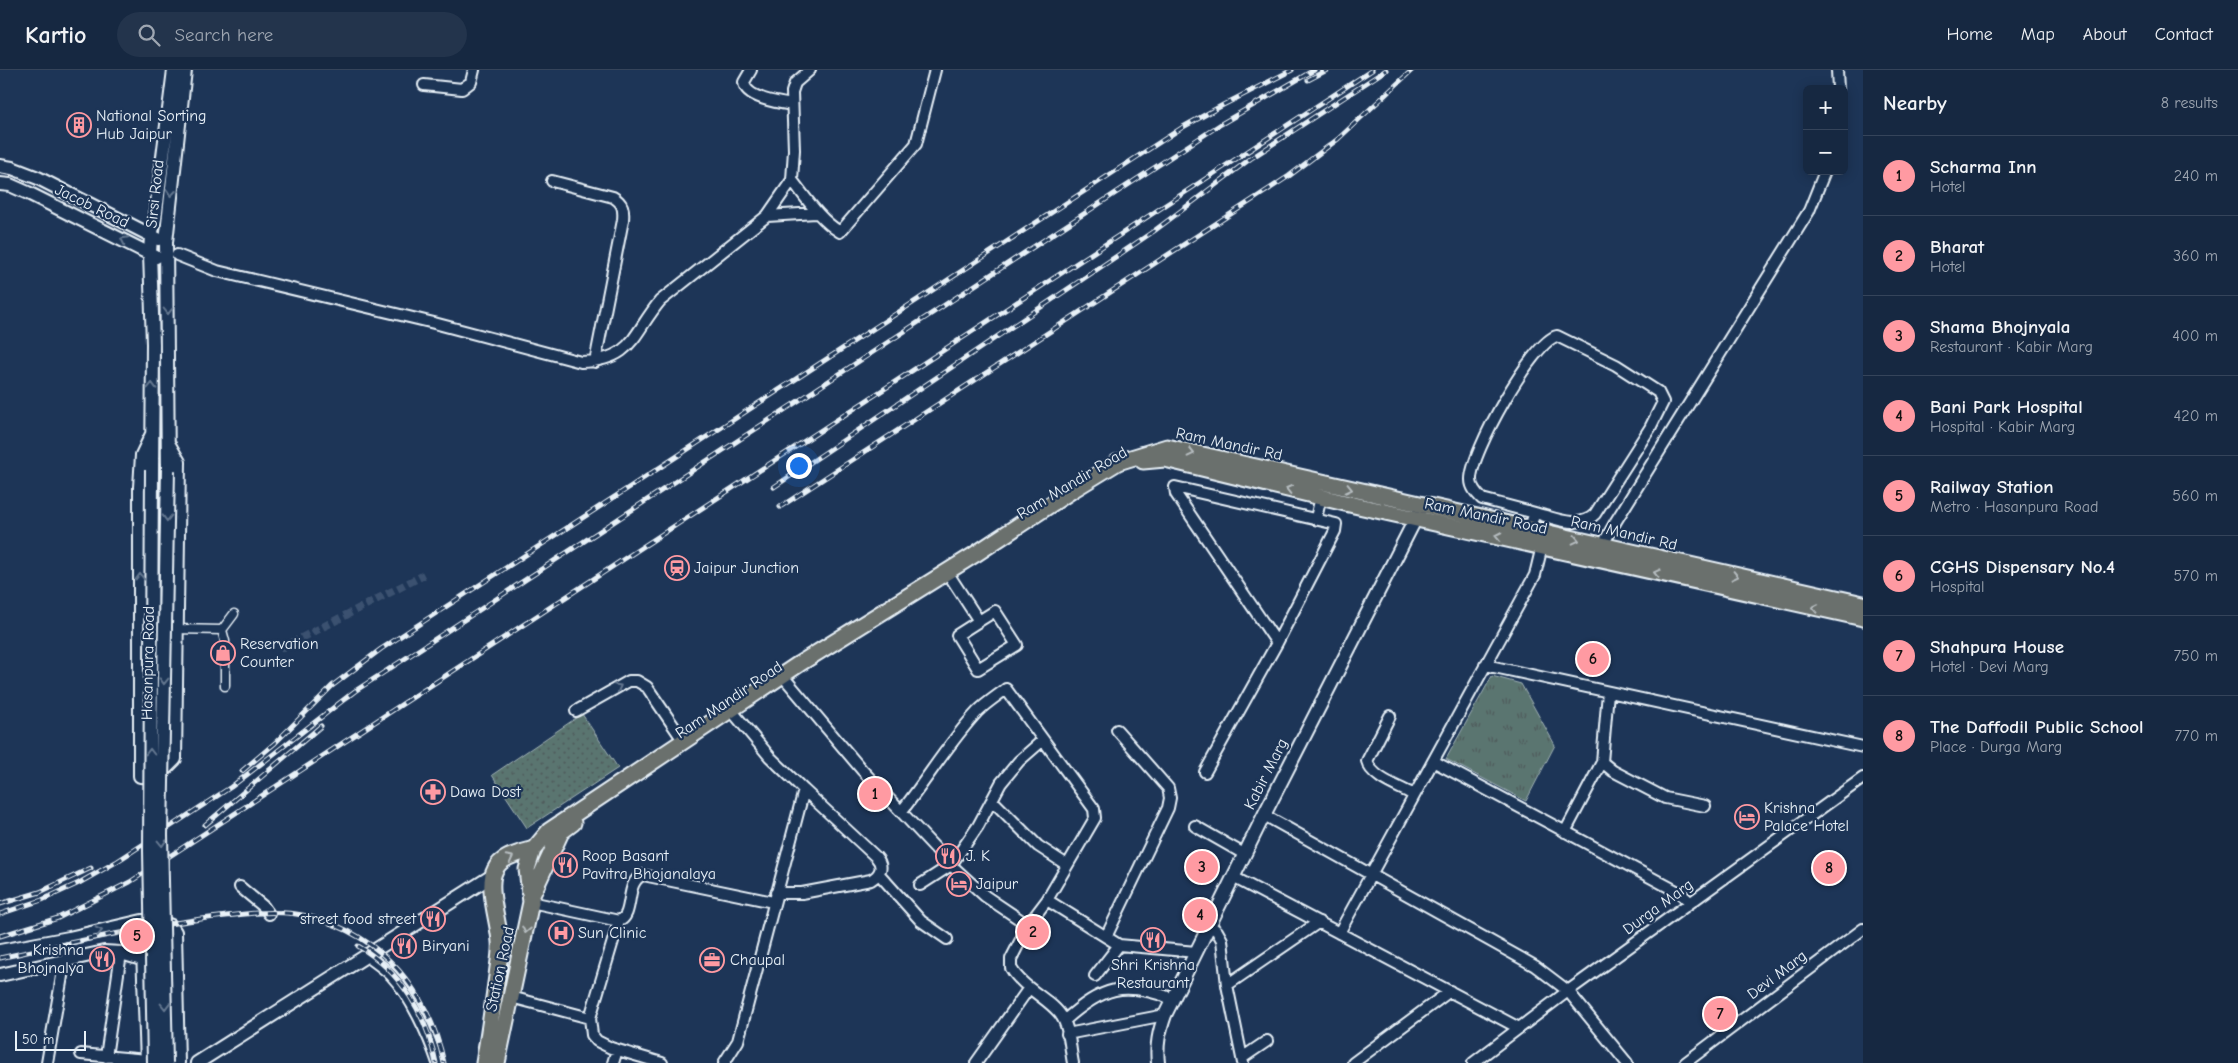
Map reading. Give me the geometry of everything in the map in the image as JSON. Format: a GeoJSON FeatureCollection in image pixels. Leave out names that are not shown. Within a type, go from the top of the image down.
{"type":"FeatureCollection","features":[{"type":"Feature","properties":{"kind":"main road","name":"Ram Mandir Rd"},"geometry":{"type":"LineString","coordinates":[[1118,462],[1167,447],[1323,490],[1419,512],[1529,529],[1599,553],[1863,604]]}},
{"type":"Feature","properties":{"kind":"main road","name":"Ram Mandir Road"},"geometry":{"type":"LineString","coordinates":[[531,894],[561,832],[786,681],[1102,482],[1140,462],[1165,459],[1323,490]]}},
{"type":"Feature","properties":{"kind":"main road","name":"Ram Mandir Road"},"geometry":{"type":"LineString","coordinates":[[534,849],[549,831],[683,740],[799,664],[1118,462]]}},
{"type":"Feature","properties":{"kind":"main road","name":"Ram Mandir Road"},"geometry":{"type":"LineString","coordinates":[[1419,512],[1542,546],[1599,553],[1863,618]]}},
{"type":"Feature","properties":{"kind":"main road"},"geometry":{"type":"LineString","coordinates":[[531,894],[527,869],[534,849]]}},
{"type":"Feature","properties":{"kind":"main road"},"geometry":{"type":"LineString","coordinates":[[492,876],[495,868],[504,860],[513,855],[534,849]]}},
{"type":"Feature","properties":{"kind":"main road","name":"Station Road"},"geometry":{"type":"LineString","coordinates":[[492,876],[492,893],[501,943],[499,1019],[510,1045],[506,1063]]}},
{"type":"Feature","properties":{"kind":"main road","name":"Station Road"},"geometry":{"type":"LineString","coordinates":[[499,1019],[510,997],[531,894]]}},
{"type":"Feature","properties":{"kind":"main road"},"geometry":{"type":"LineString","coordinates":[[484,1063],[495,1040],[499,1019]]}},
{"type":"Feature","properties":{"kind":"main road"},"geometry":{"type":"LineString","coordinates":[[473,1063],[476,1049],[499,1019]]}},
{"type":"Feature","properties":{"kind":"main road"},"geometry":{"type":"LineString","coordinates":[[495,1040],[497,1063]]}},
{"type":"Feature","properties":{"kind":"street","name":"Sirsi Road"},"geometry":{"type":"LineString","coordinates":[[149,1062],[153,344],[150,254],[174,70]]}},
{"type":"Feature","properties":{"kind":"street","name":"Sirsi Road"},"geometry":{"type":"LineString","coordinates":[[172,259],[166,242],[185,70]]}},
{"type":"Feature","properties":{"kind":"street"},"geometry":{"type":"LineString","coordinates":[[424,85],[462,89],[471,82],[474,70]]}},
{"type":"Feature","properties":{"kind":"street"},"geometry":{"type":"LineString","coordinates":[[750,70],[744,82],[748,90],[768,100],[792,105]]}},
{"type":"Feature","properties":{"kind":"street"},"geometry":{"type":"LineString","coordinates":[[172,259],[434,323],[581,362],[595,362],[616,356],[633,342],[660,301],[767,216],[792,180],[794,150],[792,92],[795,83],[810,70]]}},
{"type":"Feature","properties":{"kind":"street"},"geometry":{"type":"LineString","coordinates":[[792,180],[816,213],[828,225],[840,232],[916,144],[936,70]]}},
{"type":"Feature","properties":{"kind":"street"},"geometry":{"type":"LineString","coordinates":[[1837,70],[1838,85]]}},
{"type":"Feature","properties":{"kind":"street","name":"Jacob Road"},"geometry":{"type":"LineString","coordinates":[[0,166],[12,168],[38,178],[166,242]]}},
{"type":"Feature","properties":{"kind":"street"},"geometry":{"type":"LineString","coordinates":[[1599,553],[1809,211],[1823,175]]}},
{"type":"Feature","properties":{"kind":"street"},"geometry":{"type":"LineString","coordinates":[[552,181],[613,197],[620,201],[623,206],[623,220],[595,362]]}},
{"type":"Feature","properties":{"kind":"street","name":"Jacob Road"},"geometry":{"type":"LineString","coordinates":[[0,184],[10,185],[150,254],[172,259]]}},
{"type":"Feature","properties":{"kind":"street"},"geometry":{"type":"LineString","coordinates":[[767,216],[816,213]]}},
{"type":"Feature","properties":{"kind":"street","name":"Hasanpura Road"},"geometry":{"type":"LineString","coordinates":[[166,1063],[161,835],[172,259]]}},
{"type":"Feature","properties":{"kind":"street"},"geometry":{"type":"LineString","coordinates":[[1557,336],[1616,365],[1658,392],[1663,402],[1650,428],[1596,514],[1589,520],[1572,522],[1535,513],[1482,499],[1476,493],[1471,482],[1473,466],[1496,416],[1533,355],[1550,337],[1557,336]]}},
{"type":"Feature","properties":{"kind":"street"},"geometry":{"type":"LineString","coordinates":[[152,434],[142,455],[140,487],[140,776],[157,777],[175,759],[175,629],[179,462],[168,443]]}},
{"type":"Feature","properties":{"kind":"street"},"geometry":{"type":"LineString","coordinates":[[1205,772],[1277,642],[1336,527],[1334,523],[1316,518],[1178,487],[1174,489],[1277,642]]}},
{"type":"Feature","properties":{"kind":"street"},"geometry":{"type":"LineString","coordinates":[[1316,518],[1323,490]]}},
{"type":"Feature","properties":{"kind":"street","name":"Kabir Marg"},"geometry":{"type":"LineString","coordinates":[[1158,1063],[1156,1049],[1158,1033],[1165,1015],[1244,854],[1419,512]]}},
{"type":"Feature","properties":{"kind":"street"},"geometry":{"type":"LineString","coordinates":[[1529,529],[1535,513]]}},
{"type":"Feature","properties":{"kind":"street"},"geometry":{"type":"LineString","coordinates":[[1339,933],[1535,575],[1542,546]]}},
{"type":"Feature","properties":{"kind":"street"},"geometry":{"type":"LineString","coordinates":[[951,578],[979,620]]}},
{"type":"Feature","properties":{"kind":"street"},"geometry":{"type":"LineString","coordinates":[[995,611],[1017,645],[978,669],[957,635],[979,620],[995,611]]}},
{"type":"Feature","properties":{"kind":"street"},"geometry":{"type":"LineString","coordinates":[[222,630],[234,614]]}},
{"type":"Feature","properties":{"kind":"street"},"geometry":{"type":"LineString","coordinates":[[175,629],[222,630]]}},
{"type":"Feature","properties":{"kind":"street"},"geometry":{"type":"LineString","coordinates":[[222,630],[225,641],[225,686]]}},
{"type":"Feature","properties":{"kind":"street"},"geometry":{"type":"LineString","coordinates":[[1485,665],[1863,747]]}},
{"type":"Feature","properties":{"kind":"street"},"geometry":{"type":"LineString","coordinates":[[576,711],[625,683],[638,681],[646,687],[683,740]]}},
{"type":"Feature","properties":{"kind":"street"},"geometry":{"type":"LineString","coordinates":[[786,681],[862,770],[951,865],[985,896],[1028,925],[1030,922]]}},
{"type":"Feature","properties":{"kind":"street"},"geometry":{"type":"LineString","coordinates":[[901,812],[930,775],[948,746],[980,709],[1006,689],[1094,809],[1095,818],[1047,900],[1030,922],[1011,959],[1011,968],[1014,974],[1062,1016],[1073,1063]]}},
{"type":"Feature","properties":{"kind":"street"},"geometry":{"type":"LineString","coordinates":[[1565,832],[1602,762],[1608,692]]}},
{"type":"Feature","properties":{"kind":"street"},"geometry":{"type":"LineString","coordinates":[[736,716],[770,756],[880,862],[879,874],[921,921],[948,940]]}},
{"type":"Feature","properties":{"kind":"street"},"geometry":{"type":"LineString","coordinates":[[1390,716],[1367,761],[1368,765],[1378,775],[1414,795]]}},
{"type":"Feature","properties":{"kind":"street"},"geometry":{"type":"LineString","coordinates":[[1106,937],[1168,808],[1170,798],[1168,788],[1117,730]]}},
{"type":"Feature","properties":{"kind":"street"},"geometry":{"type":"LineString","coordinates":[[920,885],[951,865],[974,833],[1001,783],[1019,761],[1043,740]]}},
{"type":"Feature","properties":{"kind":"street"},"geometry":{"type":"LineString","coordinates":[[1433,761],[1680,893],[1690,902]]}},
{"type":"Feature","properties":{"kind":"street"},"geometry":{"type":"LineString","coordinates":[[1602,762],[1613,771],[1665,798],[1705,806]]}},
{"type":"Feature","properties":{"kind":"street","name":"Durga Marg"},"geometry":{"type":"LineString","coordinates":[[1473,1063],[1568,991],[1863,778]]}},
{"type":"Feature","properties":{"kind":"street"},"geometry":{"type":"LineString","coordinates":[[724,1063],[738,1041],[804,790]]}},
{"type":"Feature","properties":{"kind":"street"},"geometry":{"type":"LineString","coordinates":[[992,800],[1038,846],[1067,865]]}},
{"type":"Feature","properties":{"kind":"street"},"geometry":{"type":"LineString","coordinates":[[1264,815],[1535,966],[1568,991],[1627,1063]]}},
{"type":"Feature","properties":{"kind":"street"},"geometry":{"type":"LineString","coordinates":[[1195,826],[1244,854]]}},
{"type":"Feature","properties":{"kind":"street"},"geometry":{"type":"LineString","coordinates":[[662,1063],[617,1050],[597,1040],[592,1035],[590,1018],[619,921],[626,915],[634,882],[638,877],[643,875],[775,898],[871,880],[879,874]]}},
{"type":"Feature","properties":{"kind":"street"},"geometry":{"type":"LineString","coordinates":[[197,1063],[492,876]]}},
{"type":"Feature","properties":{"kind":"street"},"geometry":{"type":"LineString","coordinates":[[1233,877],[1519,1028]]}},
{"type":"Feature","properties":{"kind":"street"},"geometry":{"type":"LineString","coordinates":[[240,886],[264,907],[269,914]]}},
{"type":"Feature","properties":{"kind":"street"},"geometry":{"type":"LineString","coordinates":[[531,894],[619,921]]}},
{"type":"Feature","properties":{"kind":"street"},"geometry":{"type":"LineString","coordinates":[[1047,900],[1119,945],[1196,952]]}},
{"type":"Feature","properties":{"kind":"street"},"geometry":{"type":"LineString","coordinates":[[0,951],[69,938],[142,921],[160,921],[171,926],[175,932],[178,1063]]}},
{"type":"Feature","properties":{"kind":"street"},"geometry":{"type":"LineString","coordinates":[[80,1054],[149,1062],[142,921]]}},
{"type":"Feature","properties":{"kind":"street"},"geometry":{"type":"LineString","coordinates":[[1228,985],[1319,922]]}},
{"type":"Feature","properties":{"kind":"street"},"geometry":{"type":"LineString","coordinates":[[1209,926],[1217,931],[1222,940],[1242,1060],[1267,1041]]}},
{"type":"Feature","properties":{"kind":"street","name":"Devi Marg"},"geometry":{"type":"LineString","coordinates":[[1685,1063],[1863,929]]}},
{"type":"Feature","properties":{"kind":"street"},"geometry":{"type":"LineString","coordinates":[[1095,976],[1119,945]]}},
{"type":"Feature","properties":{"kind":"street"},"geometry":{"type":"LineString","coordinates":[[0,974],[104,952],[121,953],[145,960]]}},
{"type":"Feature","properties":{"kind":"street"},"geometry":{"type":"LineString","coordinates":[[106,1057],[121,953]]}},
{"type":"Feature","properties":{"kind":"street"},"geometry":{"type":"LineString","coordinates":[[367,956],[391,976],[415,1011],[429,1035],[438,1063]]}},
{"type":"Feature","properties":{"kind":"street"},"geometry":{"type":"LineString","coordinates":[[47,1063],[65,959]]}},
{"type":"Feature","properties":{"kind":"street"},"geometry":{"type":"LineString","coordinates":[[976,1063],[1029,988]]}},
{"type":"Feature","properties":{"kind":"street"},"geometry":{"type":"LineString","coordinates":[[1064,1021],[1086,1002],[1103,992],[1134,988],[1155,992],[1173,999]]}},
{"type":"Feature","properties":{"kind":"street"},"geometry":{"type":"LineString","coordinates":[[1353,1063],[1450,991]]}},
{"type":"Feature","properties":{"kind":"street"},"geometry":{"type":"LineString","coordinates":[[510,997],[590,1018]]}},
{"type":"Feature","properties":{"kind":"street"},"geometry":{"type":"LineString","coordinates":[[1067,1034],[1165,1015]]}},
{"type":"Feature","properties":{"kind":"street"},"geometry":{"type":"LineString","coordinates":[[613,1063],[617,1050]]}},
{"type":"Feature","properties":{"kind":"green space"},"geometry":{"type":"Polygon","coordinates":[[[1492,676],[1521,684],[1555,745],[1526,801],[1446,759],[1492,676]]]}},
{"type":"Feature","properties":{"kind":"green space"},"geometry":{"type":"Polygon","coordinates":[[[582,714],[618,768],[527,828],[492,775],[582,714]]]}},
{"type":"Feature","properties":{"kind":"tunnel"},"geometry":{"type":"LineString","coordinates":[[280,649],[424,575]]}},
{"type":"Feature","properties":{"kind":"railway"},"geometry":{"type":"LineString","coordinates":[[242,771],[275,743],[332,686],[381,649],[1183,127],[1292,70]]}},
{"type":"Feature","properties":{"kind":"railway"},"geometry":{"type":"LineString","coordinates":[[0,914],[42,900],[79,883],[116,862],[231,787],[355,691],[1221,124],[1314,70]]}},
{"type":"Feature","properties":{"kind":"railway"},"geometry":{"type":"LineString","coordinates":[[1308,80],[1327,70]]}},
{"type":"Feature","properties":{"kind":"railway"},"geometry":{"type":"LineString","coordinates":[[0,936],[58,918],[130,882],[1372,70]]}},
{"type":"Feature","properties":{"kind":"railway"},"geometry":{"type":"LineString","coordinates":[[774,487],[1154,231],[1250,159],[1386,70]]}},
{"type":"Feature","properties":{"kind":"railway"},"geometry":{"type":"LineString","coordinates":[[780,507],[1289,176],[1338,139],[1412,70]]}},
{"type":"Feature","properties":{"kind":"railway"},"geometry":{"type":"LineString","coordinates":[[205,825],[321,726]]}},
{"type":"Feature","properties":{"kind":"railway"},"geometry":{"type":"LineString","coordinates":[[0,904],[40,892],[91,868]]}},
{"type":"Feature","properties":{"kind":"railway"},"geometry":{"type":"LineString","coordinates":[[0,958],[150,927],[201,919],[270,913],[298,914],[311,917],[337,926],[360,938],[381,953],[399,970],[427,1013],[437,1037],[444,1063]]}},
{"type":"Feature","properties":{"kind":"railway"},"geometry":{"type":"LineString","coordinates":[[358,946],[387,968],[410,996],[426,1028],[436,1063]]}},
{"type":"Feature","properties":{"kind":"place","name":"National Sorting Hub Jaipur"},"geometry":{"type":"Point","coordinates":[79,125]}},
{"type":"Feature","properties":{"kind":"place","name":"Jaipur Junction"},"geometry":{"type":"Point","coordinates":[677,568]}},
{"type":"Feature","properties":{"kind":"place","name":"Reservation Counter"},"geometry":{"type":"Point","coordinates":[223,653]}},
{"type":"Feature","properties":{"kind":"place","name":"CGHS Dispensary No.4"},"geometry":{"type":"Point","coordinates":[1593,659]}},
{"type":"Feature","properties":{"kind":"place","name":"Dawa Dost"},"geometry":{"type":"Point","coordinates":[433,792]}},
{"type":"Feature","properties":{"kind":"place","name":"Scharma Inn"},"geometry":{"type":"Point","coordinates":[875,794]}},
{"type":"Feature","properties":{"kind":"place","name":"Krishna Palace Hotel"},"geometry":{"type":"Point","coordinates":[1747,817]}},
{"type":"Feature","properties":{"kind":"place","name":"J. K"},"geometry":{"type":"Point","coordinates":[948,856]}},
{"type":"Feature","properties":{"kind":"place","name":"Roop Basant Pavitra Bhojanalaya"},"geometry":{"type":"Point","coordinates":[565,865]}},
{"type":"Feature","properties":{"kind":"place","name":"Shama Bhojnyala"},"geometry":{"type":"Point","coordinates":[1202,867]}},
{"type":"Feature","properties":{"kind":"place","name":"The Daffodil Public School"},"geometry":{"type":"Point","coordinates":[1829,868]}},
{"type":"Feature","properties":{"kind":"place","name":"Jaipur"},"geometry":{"type":"Point","coordinates":[959,884]}},
{"type":"Feature","properties":{"kind":"place","name":"Bani Park Hospital"},"geometry":{"type":"Point","coordinates":[1200,915]}},
{"type":"Feature","properties":{"kind":"place","name":"street food street"},"geometry":{"type":"Point","coordinates":[433,919]}},
{"type":"Feature","properties":{"kind":"place","name":"Bharat"},"geometry":{"type":"Point","coordinates":[1033,932]}},
{"type":"Feature","properties":{"kind":"place","name":"Sun Clinic"},"geometry":{"type":"Point","coordinates":[561,933]}},
{"type":"Feature","properties":{"kind":"place","name":"Railway Station"},"geometry":{"type":"Point","coordinates":[137,936]}},
{"type":"Feature","properties":{"kind":"place","name":"Shri Krishna Restaurant"},"geometry":{"type":"Point","coordinates":[1153,940]}},
{"type":"Feature","properties":{"kind":"place","name":"Biryani"},"geometry":{"type":"Point","coordinates":[404,946]}},
{"type":"Feature","properties":{"kind":"place","name":"Krishna Bhojnalya"},"geometry":{"type":"Point","coordinates":[102,959]}},
{"type":"Feature","properties":{"kind":"place","name":"Chaupal"},"geometry":{"type":"Point","coordinates":[712,960]}},
{"type":"Feature","properties":{"kind":"place","name":"Shahpura House"},"geometry":{"type":"Point","coordinates":[1720,1014]}}]}
